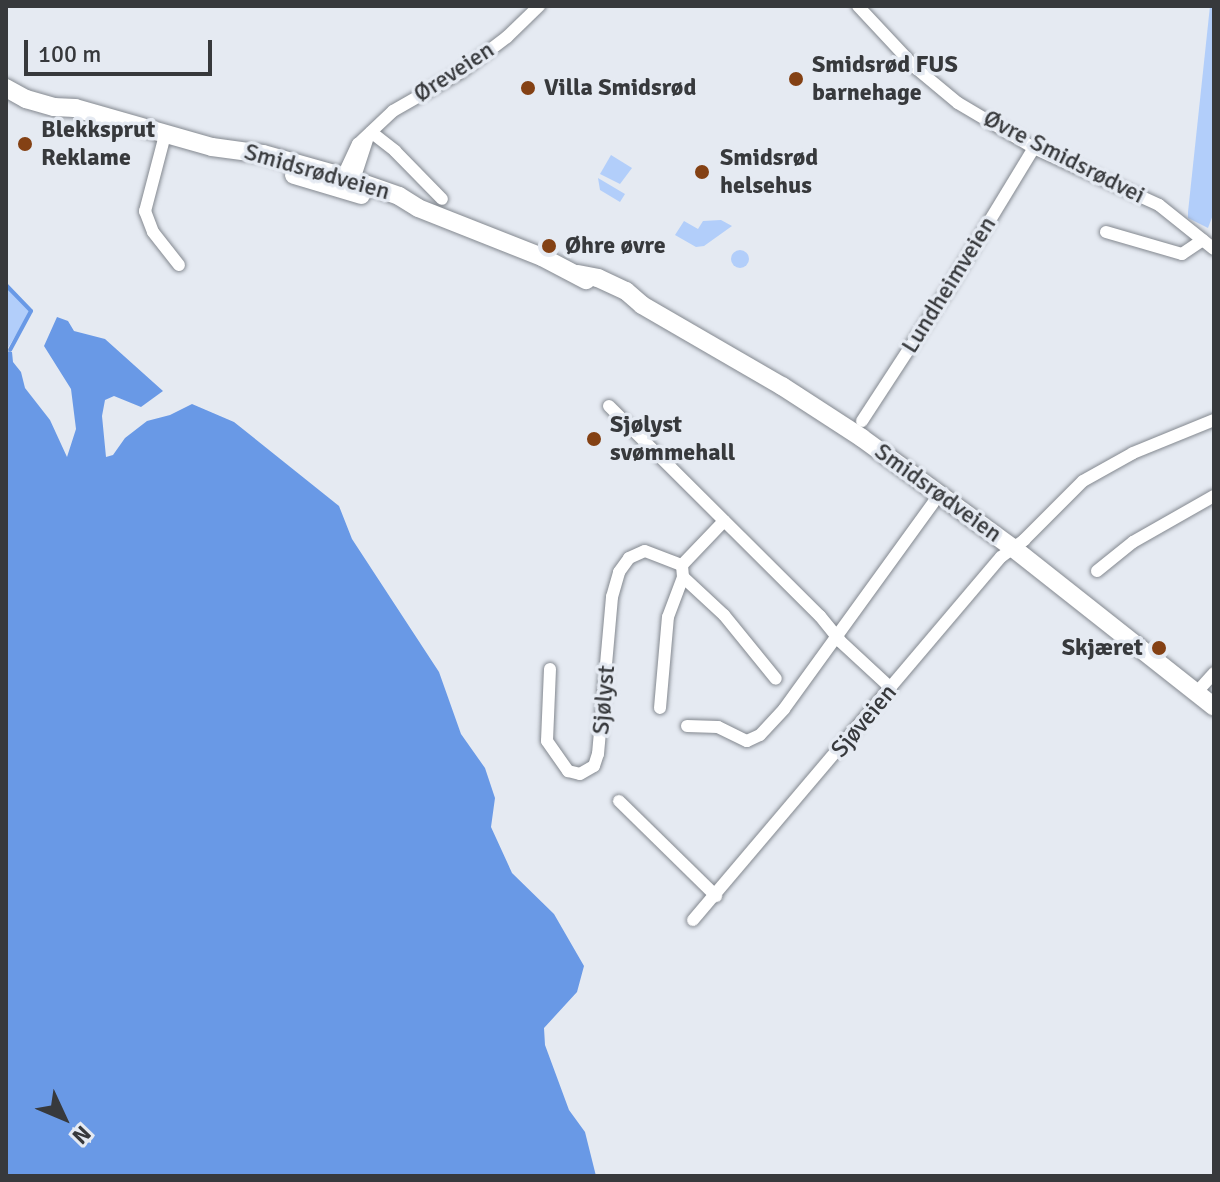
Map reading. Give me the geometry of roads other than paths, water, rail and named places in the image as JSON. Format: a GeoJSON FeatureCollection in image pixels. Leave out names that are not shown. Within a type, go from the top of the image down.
{"type":"FeatureCollection","features":[{"type":"Feature","properties":{"kind":"main road","name":"Smidsrødveien"},"geometry":{"type":"LineString","coordinates":[[9,89],[43,93],[75,108],[212,147],[228,155],[345,182],[394,206],[418,208],[578,274],[612,284],[642,305],[807,402],[1013,548],[1214,707]]}},
{"type":"Feature","properties":{"kind":"street","name":"Øreveien"},"geometry":{"type":"LineString","coordinates":[[370,134],[393,111],[472,63],[539,6]]}},
{"type":"Feature","properties":{"kind":"street","name":"Øvre Smidsrødvei"},"geometry":{"type":"LineString","coordinates":[[858,6],[917,69],[945,92],[1034,148],[1141,195],[1214,249]]}},
{"type":"Feature","properties":{"kind":"street"},"geometry":{"type":"LineString","coordinates":[[345,182],[370,134]]}},
{"type":"Feature","properties":{"kind":"street","name":"Smidsrødveien"},"geometry":{"type":"LineString","coordinates":[[370,134],[395,151],[442,199]]}},
{"type":"Feature","properties":{"kind":"street"},"geometry":{"type":"LineString","coordinates":[[165,135],[145,211],[153,232],[179,265]]}},
{"type":"Feature","properties":{"kind":"street","name":"Lundheimveien"},"geometry":{"type":"LineString","coordinates":[[862,421],[950,286],[1034,148]]}},
{"type":"Feature","properties":{"kind":"street","name":"Øvre Smidsrødvei"},"geometry":{"type":"LineString","coordinates":[[1106,232],[1182,254],[1203,240]]}},
{"type":"Feature","properties":{"kind":"street"},"geometry":{"type":"LineString","coordinates":[[609,406],[820,616],[837,638],[891,688]]}},
{"type":"Feature","properties":{"kind":"street","name":"Sjøveien"},"geometry":{"type":"LineString","coordinates":[[693,920],[1001,557],[1083,481],[1133,453],[1214,420]]}},
{"type":"Feature","properties":{"kind":"street"},"geometry":{"type":"LineString","coordinates":[[1097,571],[1133,542],[1214,496]]}},
{"type":"Feature","properties":{"kind":"street","name":"Smidsrødveien"},"geometry":{"type":"LineString","coordinates":[[837,638],[933,503]]}},
{"type":"Feature","properties":{"kind":"street"},"geometry":{"type":"LineString","coordinates":[[660,708],[668,617],[682,571],[724,521]]}},
{"type":"Feature","properties":{"kind":"street","name":"Sjølyst"},"geometry":{"type":"LineString","coordinates":[[550,669],[547,741],[568,771],[580,774],[594,766],[598,754],[612,597],[619,572],[629,558],[645,551],[682,571],[724,615],[776,679]]}},
{"type":"Feature","properties":{"kind":"street"},"geometry":{"type":"LineString","coordinates":[[687,726],[718,727],[741,740],[753,741],[784,709],[837,638]]}},
{"type":"Feature","properties":{"kind":"street"},"geometry":{"type":"LineString","coordinates":[[1196,693],[1214,673]]}},
{"type":"Feature","properties":{"kind":"street"},"geometry":{"type":"LineString","coordinates":[[619,801],[716,896]]}},
{"type":"Feature","properties":{"kind":"water"},"geometry":{"type":"Polygon","coordinates":[[[57,317],[68,321],[74,331],[105,339],[163,391],[141,407],[114,396],[105,400],[102,416],[106,457],[113,455],[125,438],[147,421],[170,415],[192,404],[234,422],[339,506],[352,539],[439,672],[461,734],[485,768],[495,798],[491,827],[512,873],[554,914],[584,966],[577,992],[544,1028],[545,1045],[569,1110],[585,1132],[596,1176],[6,1176],[6,351],[12,352],[13,362],[21,372],[25,388],[50,420],[67,457],[76,429],[71,389],[44,346],[57,317]]]}},
{"type":"Feature","properties":{"kind":"waterway"},"geometry":{"type":"LineString","coordinates":[[6,285],[31,311],[10,350]]}},
{"type":"Feature","properties":{"kind":"place","name":"Smidsrød FUS barnehage"},"geometry":{"type":"Point","coordinates":[796,79]}},
{"type":"Feature","properties":{"kind":"place","name":"Villa Smidsrød"},"geometry":{"type":"Point","coordinates":[528,88]}},
{"type":"Feature","properties":{"kind":"place","name":"Blekksprut Reklame"},"geometry":{"type":"Point","coordinates":[25,144]}},
{"type":"Feature","properties":{"kind":"place","name":"Smidsrød helsehus"},"geometry":{"type":"Point","coordinates":[702,172]}},
{"type":"Feature","properties":{"kind":"place","name":"Øhre øvre"},"geometry":{"type":"Point","coordinates":[549,246]}},
{"type":"Feature","properties":{"kind":"place","name":"Sjølyst svømmehall"},"geometry":{"type":"Point","coordinates":[594,439]}},
{"type":"Feature","properties":{"kind":"place","name":"Skjæret"},"geometry":{"type":"Point","coordinates":[1159,648]}}]}
